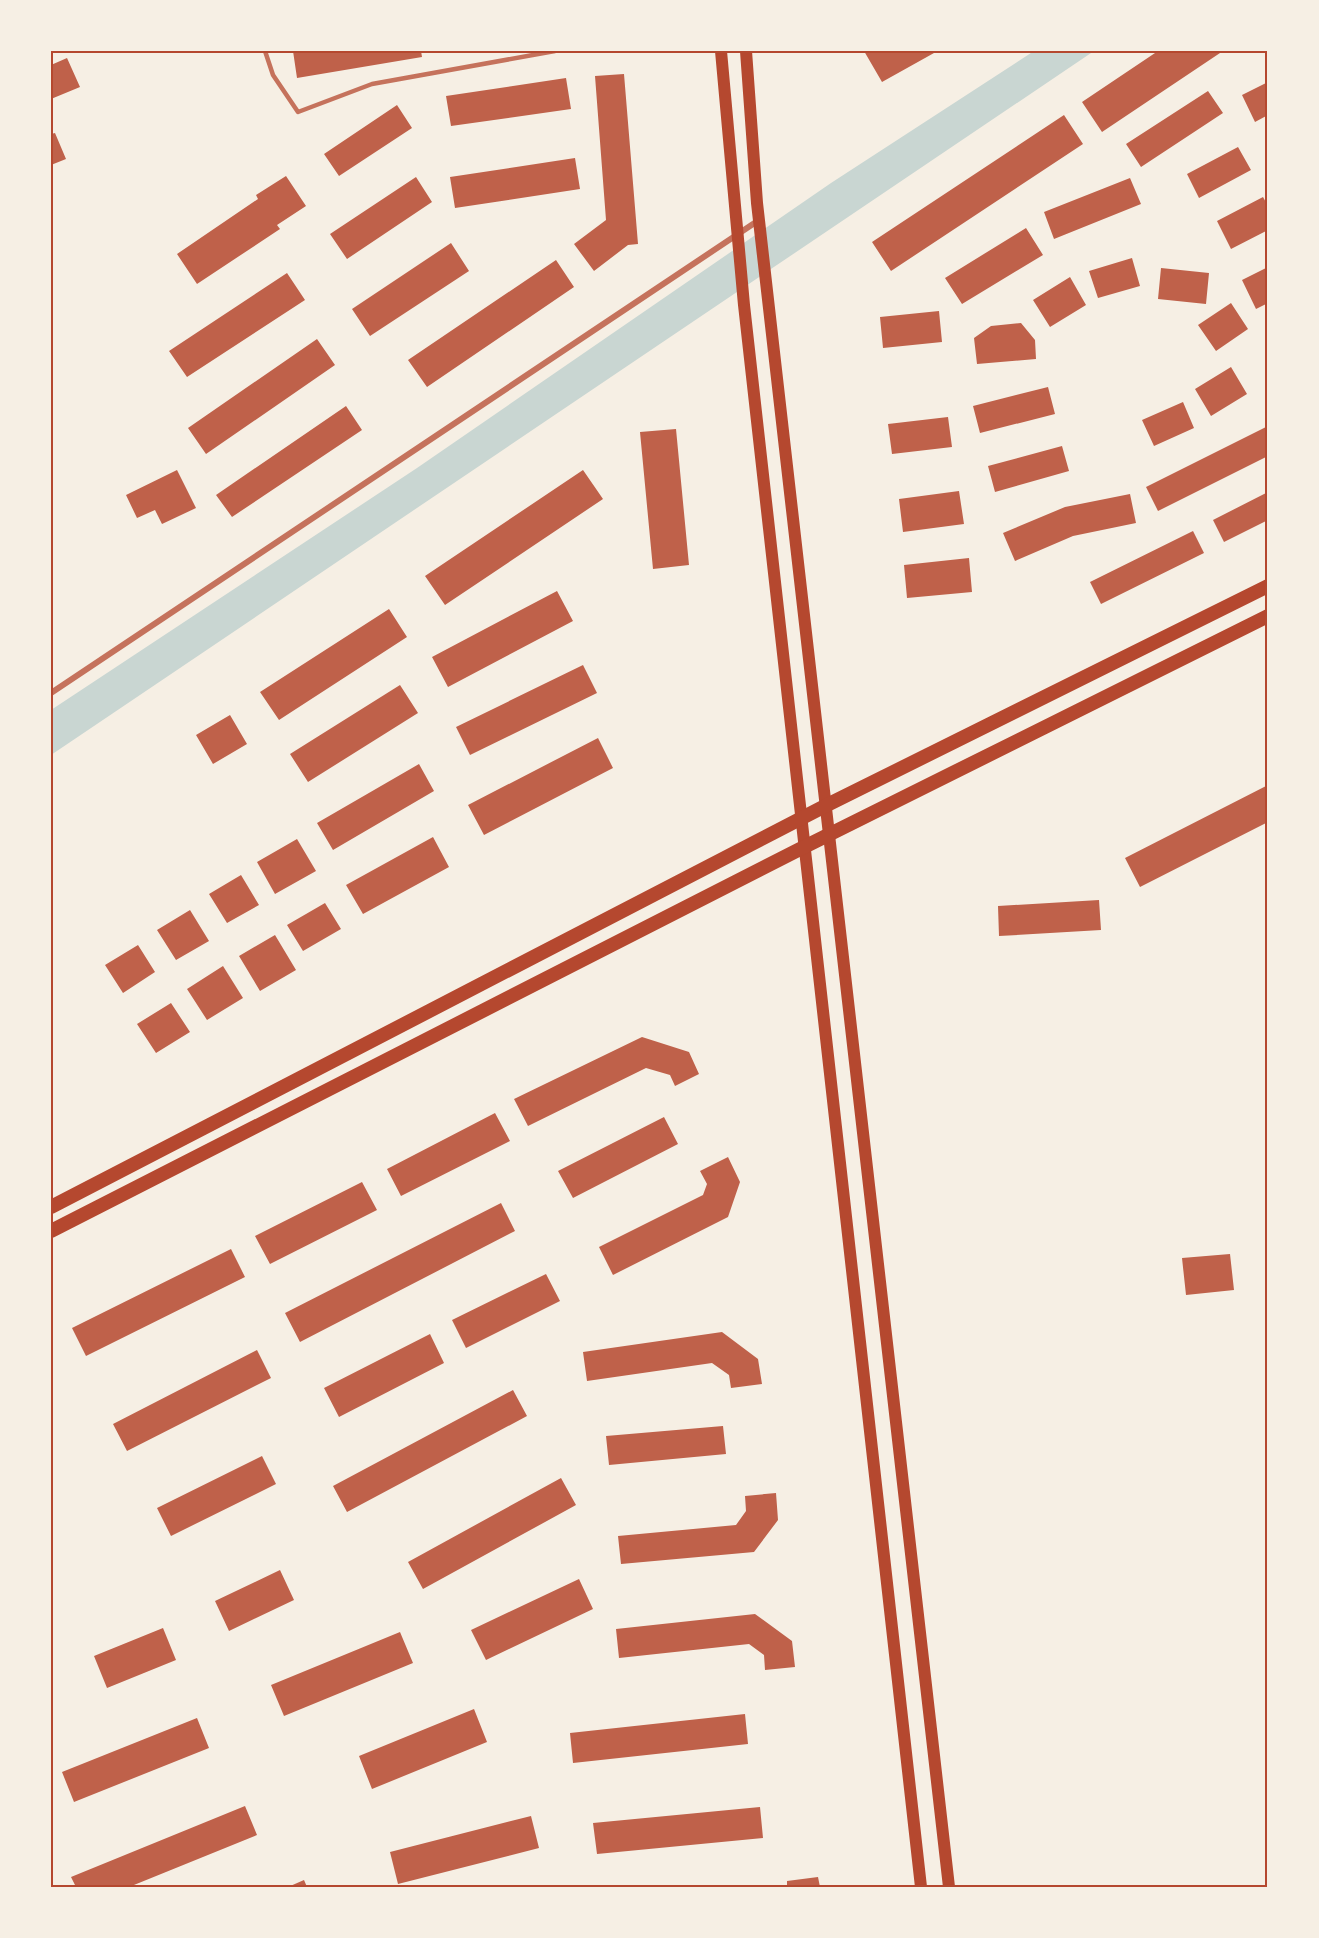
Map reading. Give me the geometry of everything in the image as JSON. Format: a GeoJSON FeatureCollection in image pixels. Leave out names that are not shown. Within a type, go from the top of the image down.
{"type":"FeatureCollection","features":[{"type":"Feature","properties":{"kind":"main road"},"geometry":{"type":"LineString","coordinates":[[721,51],[744,305],[921,1887]]}},
{"type":"Feature","properties":{"kind":"main road"},"geometry":{"type":"LineString","coordinates":[[746,51],[757,203],[949,1887]]}},
{"type":"Feature","properties":{"kind":"main road"},"geometry":{"type":"LineString","coordinates":[[51,1207],[827,805],[1268,586]]}},
{"type":"Feature","properties":{"kind":"main road"},"geometry":{"type":"LineString","coordinates":[[51,1231],[806,846],[1268,616]]}},
{"type":"Feature","properties":{"kind":"street"},"geometry":{"type":"LineString","coordinates":[[51,693],[759,220]]}},
{"type":"Feature","properties":{"kind":"lane"},"geometry":{"type":"LineString","coordinates":[[264,51],[273,75],[298,112],[372,84],[555,51]]}},
{"type":"Feature","properties":{"kind":"shaded area"},"geometry":{"type":"Polygon","coordinates":[[[1034,51],[1094,51],[51,755],[51,710],[417,468],[831,183],[1034,51]]]}},
{"type":"Feature","properties":{"kind":"building"},"geometry":{"type":"Polygon","coordinates":[[[293,51],[421,51],[422,57],[297,78],[293,51]]]}},
{"type":"Feature","properties":{"kind":"building"},"geometry":{"type":"Polygon","coordinates":[[[864,51],[933,51],[934,53],[882,82],[864,51]]]}},
{"type":"Feature","properties":{"kind":"building"},"geometry":{"type":"Polygon","coordinates":[[[1158,51],[1223,51],[1102,132],[1082,102],[1158,51]]]}},
{"type":"Feature","properties":{"kind":"building"},"geometry":{"type":"Polygon","coordinates":[[[67,58],[80,87],[51,99],[51,65],[67,58]]]}},
{"type":"Feature","properties":{"kind":"building"},"geometry":{"type":"Polygon","coordinates":[[[624,74],[638,244],[628,245],[594,271],[574,244],[606,220],[595,76],[624,74]]]}},
{"type":"Feature","properties":{"kind":"building"},"geometry":{"type":"Polygon","coordinates":[[[566,78],[571,109],[451,126],[446,96],[566,78]]]}},
{"type":"Feature","properties":{"kind":"building"},"geometry":{"type":"Polygon","coordinates":[[[1268,82],[1268,115],[1255,122],[1242,95],[1268,82]]]}},
{"type":"Feature","properties":{"kind":"building"},"geometry":{"type":"Polygon","coordinates":[[[1208,91],[1223,113],[1141,167],[1126,144],[1208,91]]]}},
{"type":"Feature","properties":{"kind":"building"},"geometry":{"type":"Polygon","coordinates":[[[397,105],[412,128],[339,176],[324,154],[397,105]]]}},
{"type":"Feature","properties":{"kind":"building"},"geometry":{"type":"Polygon","coordinates":[[[1064,115],[1083,144],[891,271],[872,242],[1064,115]]]}},
{"type":"Feature","properties":{"kind":"building"},"geometry":{"type":"Polygon","coordinates":[[[55,133],[66,159],[51,165],[51,134],[55,133]]]}},
{"type":"Feature","properties":{"kind":"building"},"geometry":{"type":"Polygon","coordinates":[[[1238,147],[1251,170],[1199,198],[1187,174],[1238,147]]]}},
{"type":"Feature","properties":{"kind":"building"},"geometry":{"type":"Polygon","coordinates":[[[575,158],[580,189],[455,208],[450,177],[575,158]]]}},
{"type":"Feature","properties":{"kind":"building"},"geometry":{"type":"Polygon","coordinates":[[[286,176],[306,206],[277,225],[280,229],[197,284],[177,254],[258,199],[256,195],[286,176]]]}},
{"type":"Feature","properties":{"kind":"building"},"geometry":{"type":"Polygon","coordinates":[[[416,177],[432,202],[347,259],[330,234],[416,177]]]}},
{"type":"Feature","properties":{"kind":"building"},"geometry":{"type":"Polygon","coordinates":[[[1130,178],[1141,204],[1054,239],[1044,212],[1130,178]]]}},
{"type":"Feature","properties":{"kind":"building"},"geometry":{"type":"Polygon","coordinates":[[[1263,197],[1268,206],[1268,230],[1231,249],[1217,221],[1263,197]]]}},
{"type":"Feature","properties":{"kind":"building"},"geometry":{"type":"Polygon","coordinates":[[[1026,228],[1043,255],[962,304],[945,278],[1026,228]]]}},
{"type":"Feature","properties":{"kind":"building"},"geometry":{"type":"Polygon","coordinates":[[[451,243],[469,271],[370,336],[352,309],[451,243]]]}},
{"type":"Feature","properties":{"kind":"building"},"geometry":{"type":"Polygon","coordinates":[[[1132,258],[1140,286],[1098,298],[1089,271],[1132,258]]]}},
{"type":"Feature","properties":{"kind":"building"},"geometry":{"type":"Polygon","coordinates":[[[556,260],[574,287],[427,387],[408,360],[556,260]]]}},
{"type":"Feature","properties":{"kind":"building"},"geometry":{"type":"Polygon","coordinates":[[[1268,267],[1268,303],[1256,309],[1242,280],[1268,267]]]}},
{"type":"Feature","properties":{"kind":"building"},"geometry":{"type":"Polygon","coordinates":[[[1161,268],[1209,273],[1206,304],[1158,299],[1161,268]]]}},
{"type":"Feature","properties":{"kind":"building"},"geometry":{"type":"Polygon","coordinates":[[[287,273],[305,300],[187,377],[169,351],[287,273]]]}},
{"type":"Feature","properties":{"kind":"building"},"geometry":{"type":"Polygon","coordinates":[[[1070,277],[1086,305],[1050,327],[1033,300],[1070,277]]]}},
{"type":"Feature","properties":{"kind":"building"},"geometry":{"type":"Polygon","coordinates":[[[1231,303],[1248,329],[1216,351],[1198,325],[1231,303]]]}},
{"type":"Feature","properties":{"kind":"building"},"geometry":{"type":"Polygon","coordinates":[[[939,311],[942,342],[883,348],[880,317],[939,311]]]}},
{"type":"Feature","properties":{"kind":"building"},"geometry":{"type":"Polygon","coordinates":[[[1021,323],[1035,340],[1036,359],[977,364],[974,338],[991,326],[1021,323]]]}},
{"type":"Feature","properties":{"kind":"building"},"geometry":{"type":"Polygon","coordinates":[[[317,339],[335,365],[206,454],[188,428],[317,339]]]}},
{"type":"Feature","properties":{"kind":"building"},"geometry":{"type":"Polygon","coordinates":[[[1231,367],[1247,394],[1211,416],[1195,389],[1231,367]]]}},
{"type":"Feature","properties":{"kind":"building"},"geometry":{"type":"Polygon","coordinates":[[[1048,387],[1055,414],[980,433],[973,406],[1048,387]]]}},
{"type":"Feature","properties":{"kind":"building"},"geometry":{"type":"Polygon","coordinates":[[[1183,402],[1194,428],[1154,446],[1142,420],[1183,402]]]}},
{"type":"Feature","properties":{"kind":"building"},"geometry":{"type":"Polygon","coordinates":[[[346,406],[362,430],[232,517],[216,495],[346,406]]]}},
{"type":"Feature","properties":{"kind":"building"},"geometry":{"type":"Polygon","coordinates":[[[948,417],[952,447],[892,454],[888,424],[948,417]]]}},
{"type":"Feature","properties":{"kind":"building"},"geometry":{"type":"Polygon","coordinates":[[[1268,426],[1268,456],[1158,511],[1146,487],[1268,426]]]}},
{"type":"Feature","properties":{"kind":"building"},"geometry":{"type":"Polygon","coordinates":[[[676,429],[689,565],[653,569],[640,432],[676,429]]]}},
{"type":"Feature","properties":{"kind":"building"},"geometry":{"type":"Polygon","coordinates":[[[1062,446],[1069,471],[995,492],[988,466],[1062,446]]]}},
{"type":"Feature","properties":{"kind":"building"},"geometry":{"type":"Polygon","coordinates":[[[177,470],[196,508],[162,524],[155,510],[137,518],[126,495],[177,470]]]}},
{"type":"Feature","properties":{"kind":"building"},"geometry":{"type":"Polygon","coordinates":[[[583,470],[603,499],[445,605],[425,576],[583,470]]]}},
{"type":"Feature","properties":{"kind":"building"},"geometry":{"type":"Polygon","coordinates":[[[959,491],[964,524],[903,532],[899,499],[959,491]]]}},
{"type":"Feature","properties":{"kind":"building"},"geometry":{"type":"Polygon","coordinates":[[[1268,492],[1268,520],[1224,542],[1213,520],[1268,492]]]}},
{"type":"Feature","properties":{"kind":"building"},"geometry":{"type":"Polygon","coordinates":[[[1130,494],[1136,523],[1073,536],[1015,561],[1003,533],[1065,507],[1130,494]]]}},
{"type":"Feature","properties":{"kind":"building"},"geometry":{"type":"Polygon","coordinates":[[[1193,531],[1204,553],[1101,604],[1090,582],[1193,531]]]}},
{"type":"Feature","properties":{"kind":"building"},"geometry":{"type":"Polygon","coordinates":[[[969,558],[972,592],[907,598],[904,565],[969,558]]]}},
{"type":"Feature","properties":{"kind":"building"},"geometry":{"type":"Polygon","coordinates":[[[557,591],[573,621],[448,687],[432,657],[557,591]]]}},
{"type":"Feature","properties":{"kind":"building"},"geometry":{"type":"Polygon","coordinates":[[[389,609],[407,637],[279,720],[260,692],[389,609]]]}},
{"type":"Feature","properties":{"kind":"building"},"geometry":{"type":"Polygon","coordinates":[[[583,665],[597,693],[470,755],[456,727],[583,665]]]}},
{"type":"Feature","properties":{"kind":"building"},"geometry":{"type":"Polygon","coordinates":[[[400,685],[418,713],[308,782],[290,754],[400,685]]]}},
{"type":"Feature","properties":{"kind":"building"},"geometry":{"type":"Polygon","coordinates":[[[230,715],[247,744],[213,764],[196,735],[230,715]]]}},
{"type":"Feature","properties":{"kind":"building"},"geometry":{"type":"Polygon","coordinates":[[[598,738],[613,768],[484,835],[468,805],[598,738]]]}},
{"type":"Feature","properties":{"kind":"building"},"geometry":{"type":"Polygon","coordinates":[[[419,764],[434,791],[333,850],[317,823],[419,764]]]}},
{"type":"Feature","properties":{"kind":"building"},"geometry":{"type":"Polygon","coordinates":[[[1268,785],[1268,822],[1140,887],[1125,858],[1268,785]]]}},
{"type":"Feature","properties":{"kind":"building"},"geometry":{"type":"Polygon","coordinates":[[[433,837],[449,867],[363,914],[346,885],[433,837]]]}},
{"type":"Feature","properties":{"kind":"building"},"geometry":{"type":"Polygon","coordinates":[[[297,839],[316,871],[275,894],[257,862],[297,839]]]}},
{"type":"Feature","properties":{"kind":"building"},"geometry":{"type":"Polygon","coordinates":[[[241,875],[259,905],[227,923],[209,894],[241,875]]]}},
{"type":"Feature","properties":{"kind":"building"},"geometry":{"type":"Polygon","coordinates":[[[1099,900],[1101,930],[999,936],[998,906],[1099,900]]]}},
{"type":"Feature","properties":{"kind":"building"},"geometry":{"type":"Polygon","coordinates":[[[325,903],[341,929],[303,951],[287,925],[325,903]]]}},
{"type":"Feature","properties":{"kind":"building"},"geometry":{"type":"Polygon","coordinates":[[[190,910],[209,941],[176,960],[157,930],[190,910]]]}},
{"type":"Feature","properties":{"kind":"building"},"geometry":{"type":"Polygon","coordinates":[[[275,935],[296,970],[260,991],[239,956],[275,935]]]}},
{"type":"Feature","properties":{"kind":"building"},"geometry":{"type":"Polygon","coordinates":[[[138,945],[155,972],[123,993],[105,965],[138,945]]]}},
{"type":"Feature","properties":{"kind":"building"},"geometry":{"type":"Polygon","coordinates":[[[223,966],[243,998],[207,1020],[187,989],[223,966]]]}},
{"type":"Feature","properties":{"kind":"building"},"geometry":{"type":"Polygon","coordinates":[[[171,1003],[190,1032],[156,1053],[137,1024],[171,1003]]]}},
{"type":"Feature","properties":{"kind":"building"},"geometry":{"type":"Polygon","coordinates":[[[642,1037],[689,1052],[699,1074],[675,1086],[670,1075],[646,1068],[528,1126],[514,1099],[642,1037]]]}},
{"type":"Feature","properties":{"kind":"building"},"geometry":{"type":"Polygon","coordinates":[[[495,1113],[510,1141],[401,1196],[387,1169],[495,1113]]]}},
{"type":"Feature","properties":{"kind":"building"},"geometry":{"type":"Polygon","coordinates":[[[664,1117],[678,1144],[573,1198],[558,1171],[664,1117]]]}},
{"type":"Feature","properties":{"kind":"building"},"geometry":{"type":"Polygon","coordinates":[[[728,1157],[740,1182],[728,1217],[613,1275],[599,1247],[703,1195],[707,1184],[700,1171],[728,1157]]]}},
{"type":"Feature","properties":{"kind":"building"},"geometry":{"type":"Polygon","coordinates":[[[362,1182],[377,1210],[270,1264],[255,1236],[362,1182]]]}},
{"type":"Feature","properties":{"kind":"building"},"geometry":{"type":"Polygon","coordinates":[[[501,1203],[515,1231],[300,1342],[285,1313],[501,1203]]]}},
{"type":"Feature","properties":{"kind":"building"},"geometry":{"type":"Polygon","coordinates":[[[231,1249],[245,1277],[86,1356],[72,1328],[231,1249]]]}},
{"type":"Feature","properties":{"kind":"building"},"geometry":{"type":"Polygon","coordinates":[[[1230,1254],[1234,1290],[1186,1295],[1182,1258],[1230,1254]]]}},
{"type":"Feature","properties":{"kind":"building"},"geometry":{"type":"Polygon","coordinates":[[[546,1274],[560,1301],[466,1348],[452,1320],[546,1274]]]}},
{"type":"Feature","properties":{"kind":"building"},"geometry":{"type":"Polygon","coordinates":[[[722,1332],[758,1359],[762,1384],[731,1388],[729,1375],[712,1363],[587,1381],[583,1352],[722,1332]]]}},
{"type":"Feature","properties":{"kind":"building"},"geometry":{"type":"Polygon","coordinates":[[[430,1334],[444,1363],[339,1417],[324,1388],[430,1334]]]}},
{"type":"Feature","properties":{"kind":"building"},"geometry":{"type":"Polygon","coordinates":[[[257,1350],[271,1378],[127,1451],[113,1424],[257,1350]]]}},
{"type":"Feature","properties":{"kind":"building"},"geometry":{"type":"Polygon","coordinates":[[[513,1390],[527,1416],[347,1512],[333,1486],[513,1390]]]}},
{"type":"Feature","properties":{"kind":"building"},"geometry":{"type":"Polygon","coordinates":[[[723,1426],[726,1454],[609,1465],[606,1436],[723,1426]]]}},
{"type":"Feature","properties":{"kind":"building"},"geometry":{"type":"Polygon","coordinates":[[[262,1456],[276,1484],[171,1536],[157,1508],[262,1456]]]}},
{"type":"Feature","properties":{"kind":"building"},"geometry":{"type":"Polygon","coordinates":[[[561,1478],[576,1505],[423,1589],[408,1562],[561,1478]]]}},
{"type":"Feature","properties":{"kind":"building"},"geometry":{"type":"Polygon","coordinates":[[[776,1493],[778,1520],[754,1552],[621,1564],[618,1536],[736,1525],[746,1511],[745,1496],[776,1493]]]}},
{"type":"Feature","properties":{"kind":"building"},"geometry":{"type":"Polygon","coordinates":[[[280,1570],[294,1600],[229,1631],[215,1601],[280,1570]]]}},
{"type":"Feature","properties":{"kind":"building"},"geometry":{"type":"Polygon","coordinates":[[[579,1579],[593,1609],[486,1660],[471,1630],[579,1579]]]}},
{"type":"Feature","properties":{"kind":"building"},"geometry":{"type":"Polygon","coordinates":[[[755,1614],[792,1641],[795,1667],[765,1670],[764,1655],[749,1644],[619,1658],[616,1629],[755,1614]]]}},
{"type":"Feature","properties":{"kind":"building"},"geometry":{"type":"Polygon","coordinates":[[[163,1628],[176,1660],[107,1688],[94,1656],[163,1628]]]}},
{"type":"Feature","properties":{"kind":"building"},"geometry":{"type":"Polygon","coordinates":[[[400,1632],[413,1663],[284,1716],[271,1685],[400,1632]]]}},
{"type":"Feature","properties":{"kind":"building"},"geometry":{"type":"Polygon","coordinates":[[[474,1709],[487,1742],[372,1789],[359,1756],[474,1709]]]}},
{"type":"Feature","properties":{"kind":"building"},"geometry":{"type":"Polygon","coordinates":[[[745,1714],[748,1744],[573,1763],[570,1733],[745,1714]]]}},
{"type":"Feature","properties":{"kind":"building"},"geometry":{"type":"Polygon","coordinates":[[[197,1718],[209,1748],[74,1802],[62,1772],[197,1718]]]}},
{"type":"Feature","properties":{"kind":"building"},"geometry":{"type":"Polygon","coordinates":[[[245,1806],[257,1835],[129,1887],[76,1887],[71,1877],[245,1806]]]}},
{"type":"Feature","properties":{"kind":"building"},"geometry":{"type":"Polygon","coordinates":[[[760,1807],[763,1838],[597,1854],[593,1823],[760,1807]]]}},
{"type":"Feature","properties":{"kind":"building"},"geometry":{"type":"Polygon","coordinates":[[[531,1816],[539,1848],[398,1884],[390,1852],[531,1816]]]}},
{"type":"Feature","properties":{"kind":"building"},"geometry":{"type":"Polygon","coordinates":[[[818,1877],[820,1887],[787,1887],[787,1881],[818,1877]]]}},
{"type":"Feature","properties":{"kind":"building"},"geometry":{"type":"Polygon","coordinates":[[[304,1880],[307,1887],[288,1887],[304,1880]]]}}]}
